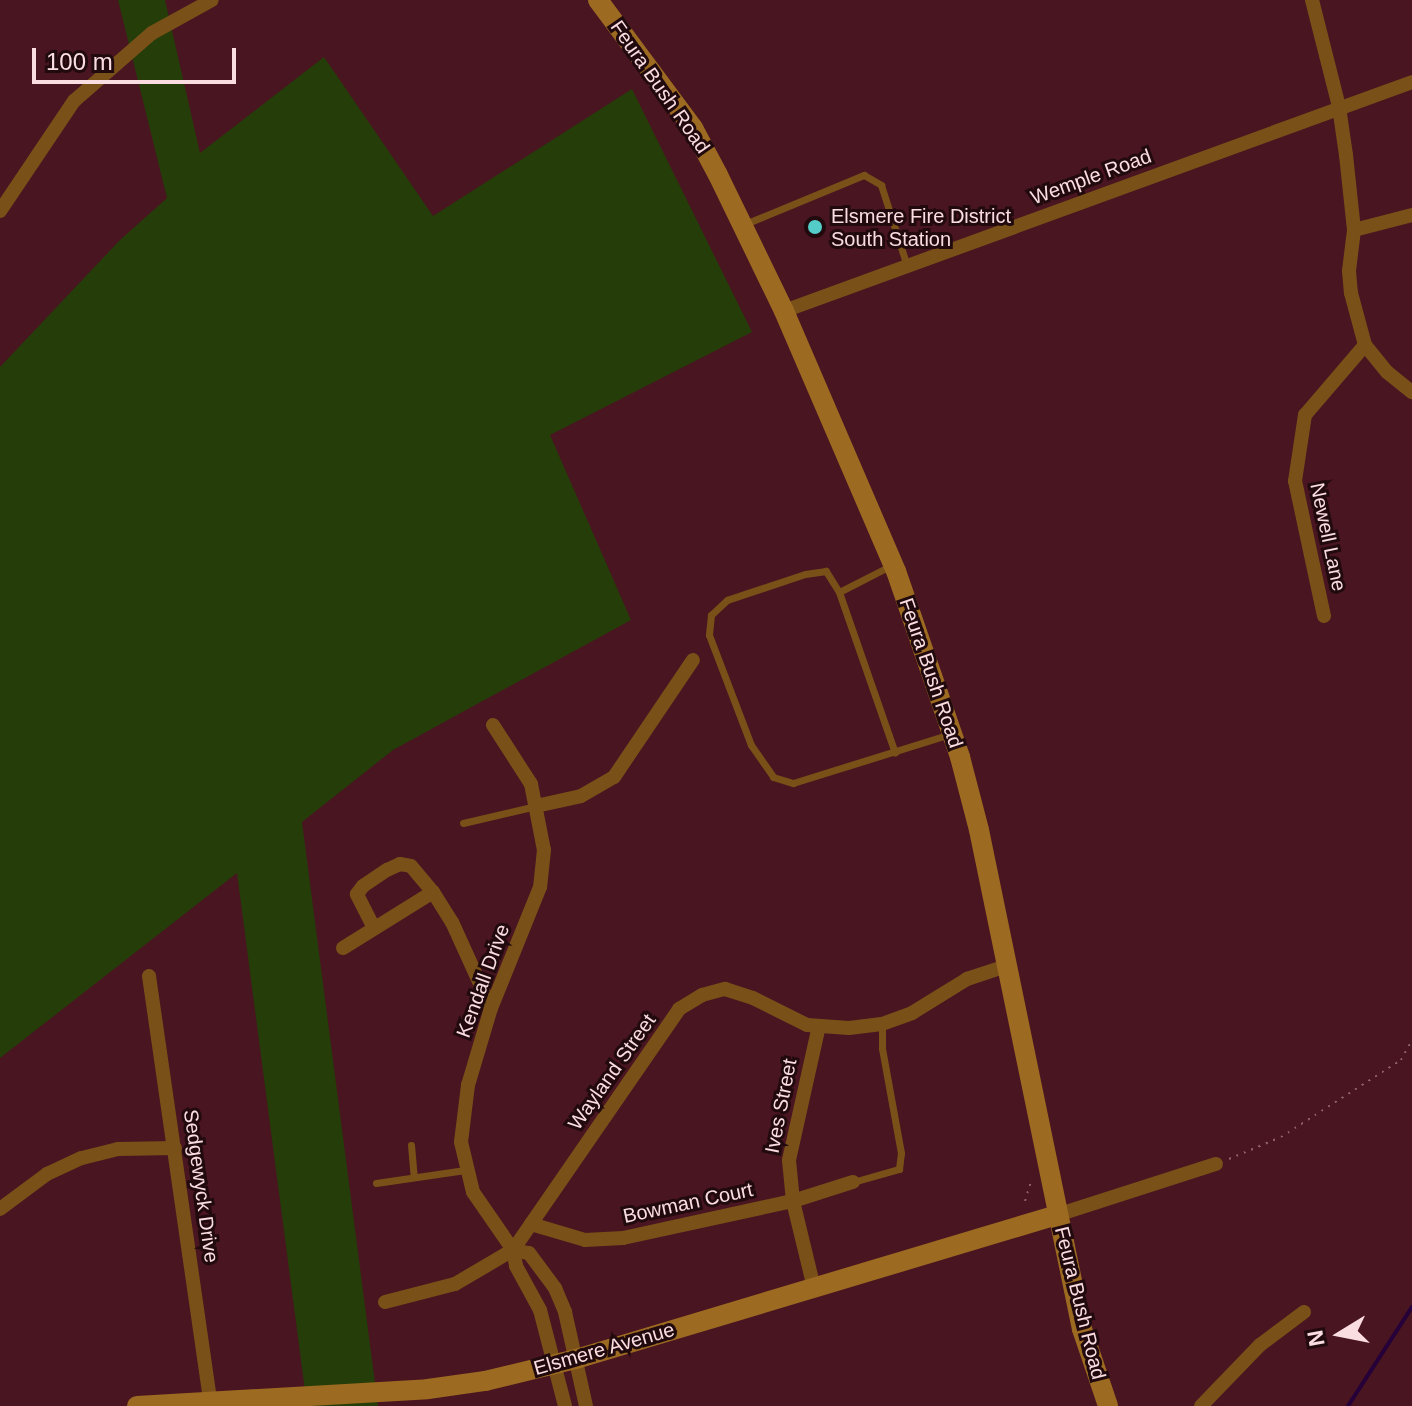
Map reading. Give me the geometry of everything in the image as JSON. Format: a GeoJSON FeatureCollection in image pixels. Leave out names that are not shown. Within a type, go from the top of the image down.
{"type":"FeatureCollection","features":[{"type":"Feature","properties":{"kind":"main road","name":"Feura Bush Road"},"geometry":{"type":"LineString","coordinates":[[602,1],[693,128],[743,224],[894,565],[952,734],[979,830],[1082,1329],[1108,1406]]}},
{"type":"Feature","properties":{"kind":"main road","name":"Elsmere Avenue"},"geometry":{"type":"LineString","coordinates":[[137,1406],[428,1389],[485,1381],[576,1359],[1057,1215]]}},
{"type":"Feature","properties":{"kind":"street"},"geometry":{"type":"LineString","coordinates":[[0,211],[74,101],[152,33],[212,0]]}},
{"type":"Feature","properties":{"kind":"street"},"geometry":{"type":"LineString","coordinates":[[1312,0],[1339,107],[1354,230],[1349,271],[1351,293],[1365,345],[1387,372],[1412,392]]}},
{"type":"Feature","properties":{"kind":"street","name":"Wemple Road"},"geometry":{"type":"LineString","coordinates":[[784,311],[1412,82]]}},
{"type":"Feature","properties":{"kind":"street"},"geometry":{"type":"LineString","coordinates":[[1354,230],[1412,215]]}},
{"type":"Feature","properties":{"kind":"street","name":"Newell Lane"},"geometry":{"type":"LineString","coordinates":[[1324,616],[1295,481],[1305,415],[1365,345]]}},
{"type":"Feature","properties":{"kind":"street"},"geometry":{"type":"LineString","coordinates":[[536,806],[581,796],[614,777],[693,660]]}},
{"type":"Feature","properties":{"kind":"street","name":"Kendall Drive"},"geometry":{"type":"LineString","coordinates":[[493,725],[531,784],[544,850],[540,887],[491,1008],[462,1117],[465,1170],[487,1217],[513,1250],[516,1266],[540,1310],[565,1406]]}},
{"type":"Feature","properties":{"kind":"street"},"geometry":{"type":"LineString","coordinates":[[374,928],[357,894],[363,886],[387,870],[400,864],[411,866],[452,922],[491,1008]]}},
{"type":"Feature","properties":{"kind":"street"},"geometry":{"type":"LineString","coordinates":[[343,948],[433,892]]}},
{"type":"Feature","properties":{"kind":"street","name":"Wayland Street"},"geometry":{"type":"LineString","coordinates":[[513,1250],[679,1009],[702,995],[725,989],[753,998],[807,1025],[882,1024],[912,1013],[967,979],[1006,966]]}},
{"type":"Feature","properties":{"kind":"street","name":"Sedgewyck Drive"},"geometry":{"type":"LineString","coordinates":[[149,976],[211,1404]]}},
{"type":"Feature","properties":{"kind":"street","name":"Ives Street"},"geometry":{"type":"LineString","coordinates":[[814,1288],[793,1201],[789,1160],[819,1026]]}},
{"type":"Feature","properties":{"kind":"street"},"geometry":{"type":"LineString","coordinates":[[0,1209],[47,1174],[82,1158],[118,1149],[175,1148]]}},
{"type":"Feature","properties":{"kind":"street"},"geometry":{"type":"LineString","coordinates":[[1057,1215],[1216,1164]]}},
{"type":"Feature","properties":{"kind":"street","name":"Bowman Court"},"geometry":{"type":"LineString","coordinates":[[531,1224],[585,1240],[623,1238],[793,1201],[853,1182]]}},
{"type":"Feature","properties":{"kind":"street"},"geometry":{"type":"LineString","coordinates":[[385,1302],[455,1284],[513,1250]]}},
{"type":"Feature","properties":{"kind":"street","name":"Kendall Drive"},"geometry":{"type":"LineString","coordinates":[[513,1250],[529,1253],[555,1288],[586,1406]]}},
{"type":"Feature","properties":{"kind":"street"},"geometry":{"type":"LineString","coordinates":[[1201,1406],[1260,1345],[1304,1312]]}},
{"type":"Feature","properties":{"kind":"lane"},"geometry":{"type":"LineString","coordinates":[[743,224],[864,175],[881,185],[907,266]]}},
{"type":"Feature","properties":{"kind":"lane"},"geometry":{"type":"LineString","coordinates":[[839,592],[894,565]]}},
{"type":"Feature","properties":{"kind":"lane"},"geometry":{"type":"LineString","coordinates":[[895,753],[839,592],[826,571],[805,574],[727,600],[711,615],[709,635],[751,745],[773,777],[793,783],[895,753],[952,734]]}},
{"type":"Feature","properties":{"kind":"lane"},"geometry":{"type":"LineString","coordinates":[[463,823],[536,806]]}},
{"type":"Feature","properties":{"kind":"lane"},"geometry":{"type":"LineString","coordinates":[[853,1182],[899,1169],[901,1153],[882,1048],[882,1024]]}},
{"type":"Feature","properties":{"kind":"lane"},"geometry":{"type":"LineString","coordinates":[[411,1145],[414,1177]]}},
{"type":"Feature","properties":{"kind":"lane"},"geometry":{"type":"LineString","coordinates":[[376,1183],[465,1170]]}},
{"type":"Feature","properties":{"kind":"path"},"geometry":{"type":"LineString","coordinates":[[1216,1164],[1294,1129],[1401,1060],[1412,1040]]}},
{"type":"Feature","properties":{"kind":"green space"},"geometry":{"type":"Polygon","coordinates":[[[118,0],[165,0],[200,153],[324,57],[433,216],[632,89],[752,332],[550,435],[631,620],[393,750],[302,822],[378,1406],[307,1406],[237,873],[0,1058],[0,367],[119,241],[167,198],[118,0]]]}},
{"type":"Feature","properties":{"kind":"waterway"},"geometry":{"type":"LineString","coordinates":[[1348,1406],[1412,1307]]}},
{"type":"Feature","properties":{"kind":"place","name":"Elsmere Fire District South Station"},"geometry":{"type":"Point","coordinates":[815,227]}}]}
